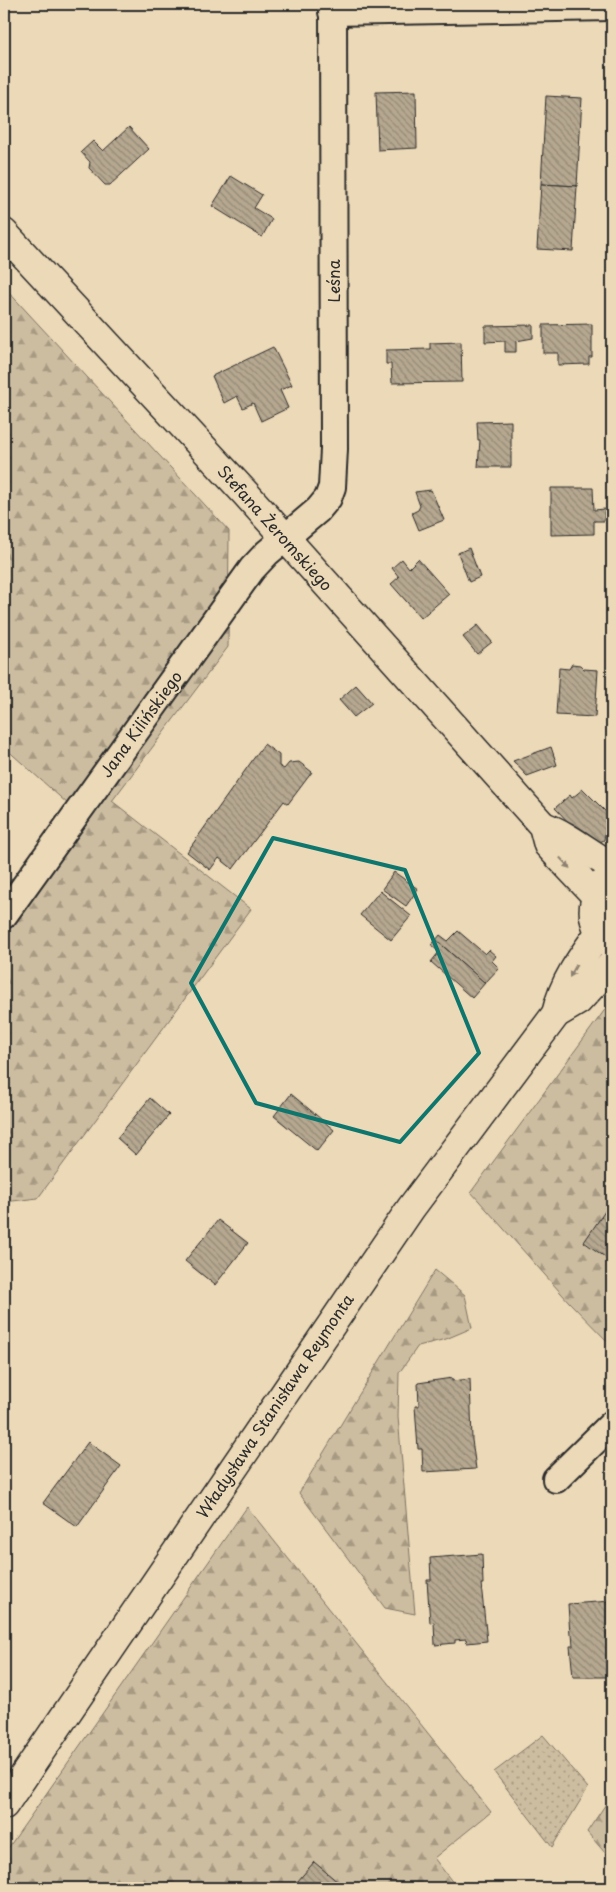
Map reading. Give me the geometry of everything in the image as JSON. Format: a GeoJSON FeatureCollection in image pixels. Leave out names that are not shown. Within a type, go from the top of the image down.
{"type":"FeatureCollection","features":[{"type":"Feature","properties":{"kind":"street"},"geometry":{"type":"LineString","coordinates":[[333,8],[612,7]]}},
{"type":"Feature","properties":{"kind":"street","name":"Leśna"},"geometry":{"type":"LineString","coordinates":[[284,539],[318,510],[328,498],[332,487],[334,449],[333,8]]}},
{"type":"Feature","properties":{"kind":"street","name":"Stefana Żeromskiego"},"geometry":{"type":"LineString","coordinates":[[4,233],[217,462],[543,826],[548,845],[596,896]]}},
{"type":"Feature","properties":{"kind":"street","name":"Jana Kilińskiego"},"geometry":{"type":"LineString","coordinates":[[4,915],[252,569],[284,539]]}},
{"type":"Feature","properties":{"kind":"street","name":"Stefana Żeromskiego"},"geometry":{"type":"LineString","coordinates":[[543,826],[560,832],[589,854],[612,866]]}},
{"type":"Feature","properties":{"kind":"street"},"geometry":{"type":"LineString","coordinates":[[606,940],[594,913],[599,888],[612,874]]}},
{"type":"Feature","properties":{"kind":"street","name":"Władysława Stanisława Reymonta"},"geometry":{"type":"LineString","coordinates":[[556,1014],[560,994],[578,963],[606,940]]}},
{"type":"Feature","properties":{"kind":"street","name":"Władysława Stanisława Reymonta"},"geometry":{"type":"LineString","coordinates":[[4,1805],[411,1208],[556,1014],[578,1001],[612,964]]}},
{"type":"Feature","properties":{"kind":"street"},"geometry":{"type":"LineString","coordinates":[[556,1479],[612,1424]]}},
{"type":"Feature","properties":{"kind":"highlighted area"},"geometry":{"type":"Polygon","coordinates":[[[273,838],[405,870],[479,1053],[400,1142],[256,1103],[191,983],[273,838]]]}},
{"type":"Feature","properties":{"kind":"green space"},"geometry":{"type":"Polygon","coordinates":[[[4,287],[229,531],[228,647],[112,801],[251,909],[38,1198],[4,1202],[4,915],[78,813],[4,747],[4,287]]]}},
{"type":"Feature","properties":{"kind":"green space"},"geometry":{"type":"Polygon","coordinates":[[[612,1000],[612,1346],[569,1302],[471,1192],[612,1000]]]}},
{"type":"Feature","properties":{"kind":"green space"},"geometry":{"type":"Polygon","coordinates":[[[435,1270],[465,1295],[472,1328],[446,1339],[418,1346],[399,1373],[398,1417],[415,1614],[385,1608],[299,1493],[435,1270]]]}},
{"type":"Feature","properties":{"kind":"green space"},"geometry":{"type":"Polygon","coordinates":[[[247,1507],[491,1812],[434,1858],[457,1888],[4,1888],[4,1854],[247,1507]]]}},
{"type":"Feature","properties":{"kind":"green space"},"geometry":{"type":"Polygon","coordinates":[[[543,1735],[588,1788],[552,1847],[494,1772],[543,1735]]]}},
{"type":"Feature","properties":{"kind":"green space"},"geometry":{"type":"Polygon","coordinates":[[[612,1795],[612,1861],[587,1832],[612,1795]]]}},
{"type":"Feature","properties":{"kind":"building"},"geometry":{"type":"Polygon","coordinates":[[[416,91],[417,148],[378,150],[376,92],[416,91]]]}},
{"type":"Feature","properties":{"kind":"building"},"geometry":{"type":"Polygon","coordinates":[[[546,96],[582,98],[577,186],[541,184],[546,96]]]}},
{"type":"Feature","properties":{"kind":"building"},"geometry":{"type":"Polygon","coordinates":[[[129,127],[149,149],[110,185],[105,185],[89,168],[90,162],[81,152],[93,141],[103,151],[129,127]]]}},
{"type":"Feature","properties":{"kind":"building"},"geometry":{"type":"Polygon","coordinates":[[[231,176],[262,195],[254,208],[272,219],[262,237],[212,206],[231,176]]]}},
{"type":"Feature","properties":{"kind":"building"},"geometry":{"type":"Polygon","coordinates":[[[541,184],[577,186],[573,251],[537,249],[541,184]]]}},
{"type":"Feature","properties":{"kind":"building"},"geometry":{"type":"Polygon","coordinates":[[[592,324],[592,357],[589,357],[589,364],[558,365],[558,353],[543,353],[543,325],[592,324]]]}},
{"type":"Feature","properties":{"kind":"building"},"geometry":{"type":"Polygon","coordinates":[[[533,325],[533,338],[516,341],[516,352],[505,352],[505,341],[485,342],[485,326],[533,325]]]}},
{"type":"Feature","properties":{"kind":"building"},"geometry":{"type":"Polygon","coordinates":[[[461,342],[462,382],[392,383],[391,364],[386,364],[386,350],[430,349],[430,343],[461,342]]]}},
{"type":"Feature","properties":{"kind":"building"},"geometry":{"type":"Polygon","coordinates":[[[273,347],[292,385],[280,390],[288,408],[261,421],[253,403],[243,408],[237,396],[224,403],[212,376],[273,347]]]}},
{"type":"Feature","properties":{"kind":"building"},"geometry":{"type":"Polygon","coordinates":[[[511,421],[511,467],[478,467],[480,440],[478,440],[477,422],[511,421]]]}},
{"type":"Feature","properties":{"kind":"building"},"geometry":{"type":"Polygon","coordinates":[[[551,488],[593,488],[594,510],[605,509],[604,521],[594,521],[594,534],[551,535],[551,488]]]}},
{"type":"Feature","properties":{"kind":"building"},"geometry":{"type":"Polygon","coordinates":[[[431,490],[444,520],[419,530],[412,513],[418,510],[420,506],[415,492],[431,490]]]}},
{"type":"Feature","properties":{"kind":"building"},"geometry":{"type":"Polygon","coordinates":[[[469,548],[480,577],[469,582],[458,553],[469,548]]]}},
{"type":"Feature","properties":{"kind":"building"},"geometry":{"type":"Polygon","coordinates":[[[402,559],[409,568],[418,559],[449,594],[421,618],[391,584],[399,577],[392,568],[402,559]]]}},
{"type":"Feature","properties":{"kind":"building"},"geometry":{"type":"Polygon","coordinates":[[[478,625],[492,642],[477,654],[463,637],[478,625]]]}},
{"type":"Feature","properties":{"kind":"building"},"geometry":{"type":"Polygon","coordinates":[[[572,664],[580,665],[584,669],[598,670],[595,717],[556,715],[559,668],[569,669],[572,664]]]}},
{"type":"Feature","properties":{"kind":"building"},"geometry":{"type":"Polygon","coordinates":[[[356,685],[372,703],[354,717],[339,700],[356,685]]]}},
{"type":"Feature","properties":{"kind":"building"},"geometry":{"type":"Polygon","coordinates":[[[264,744],[279,755],[279,766],[284,769],[289,763],[299,762],[312,772],[288,804],[284,801],[233,869],[219,858],[210,870],[187,852],[264,744]]]}},
{"type":"Feature","properties":{"kind":"building"},"geometry":{"type":"Polygon","coordinates":[[[551,747],[557,765],[527,776],[513,761],[551,747]]]}},
{"type":"Feature","properties":{"kind":"building"},"geometry":{"type":"Polygon","coordinates":[[[583,789],[608,814],[604,840],[591,846],[555,808],[570,795],[572,798],[583,789]]]}},
{"type":"Feature","properties":{"kind":"building"},"geometry":{"type":"Polygon","coordinates":[[[394,872],[418,889],[406,906],[382,889],[394,872]]]}},
{"type":"Feature","properties":{"kind":"building"},"geometry":{"type":"Polygon","coordinates":[[[380,891],[411,916],[391,940],[360,915],[380,891]]]}},
{"type":"Feature","properties":{"kind":"building"},"geometry":{"type":"Polygon","coordinates":[[[458,931],[485,954],[489,950],[496,956],[492,961],[499,968],[485,983],[436,940],[440,935],[448,941],[458,931]]]}},
{"type":"Feature","properties":{"kind":"building"},"geometry":{"type":"Polygon","coordinates":[[[436,940],[485,983],[472,998],[431,962],[439,952],[431,945],[436,940]]]}},
{"type":"Feature","properties":{"kind":"building"},"geometry":{"type":"Polygon","coordinates":[[[291,1094],[334,1130],[317,1151],[274,1116],[291,1094]]]}},
{"type":"Feature","properties":{"kind":"building"},"geometry":{"type":"Polygon","coordinates":[[[150,1098],[169,1115],[136,1155],[117,1138],[150,1098]]]}},
{"type":"Feature","properties":{"kind":"building"},"geometry":{"type":"Polygon","coordinates":[[[612,1201],[612,1262],[584,1242],[612,1201]]]}},
{"type":"Feature","properties":{"kind":"building"},"geometry":{"type":"Polygon","coordinates":[[[218,1220],[248,1243],[215,1285],[185,1261],[218,1220]]]}},
{"type":"Feature","properties":{"kind":"building"},"geometry":{"type":"Polygon","coordinates":[[[452,1378],[452,1381],[470,1379],[472,1440],[476,1469],[423,1472],[422,1449],[418,1449],[415,1406],[419,1406],[418,1383],[452,1378]]]}},
{"type":"Feature","properties":{"kind":"building"},"geometry":{"type":"Polygon","coordinates":[[[88,1442],[121,1466],[77,1527],[43,1503],[88,1442]]]}},
{"type":"Feature","properties":{"kind":"building"},"geometry":{"type":"Polygon","coordinates":[[[482,1554],[483,1584],[481,1584],[487,1641],[467,1643],[466,1639],[455,1640],[455,1643],[435,1645],[434,1622],[430,1623],[427,1580],[431,1580],[430,1558],[482,1554]]]}},
{"type":"Feature","properties":{"kind":"building"},"geometry":{"type":"Polygon","coordinates":[[[612,1601],[612,1677],[573,1677],[570,1646],[573,1646],[572,1634],[570,1635],[568,1604],[612,1601]]]}},
{"type":"Feature","properties":{"kind":"building"},"geometry":{"type":"Polygon","coordinates":[[[4,1728],[10,1736],[4,1741],[4,1728]]]}},
{"type":"Feature","properties":{"kind":"building"},"geometry":{"type":"Polygon","coordinates":[[[314,1862],[345,1888],[292,1888],[314,1862]]]}}]}
